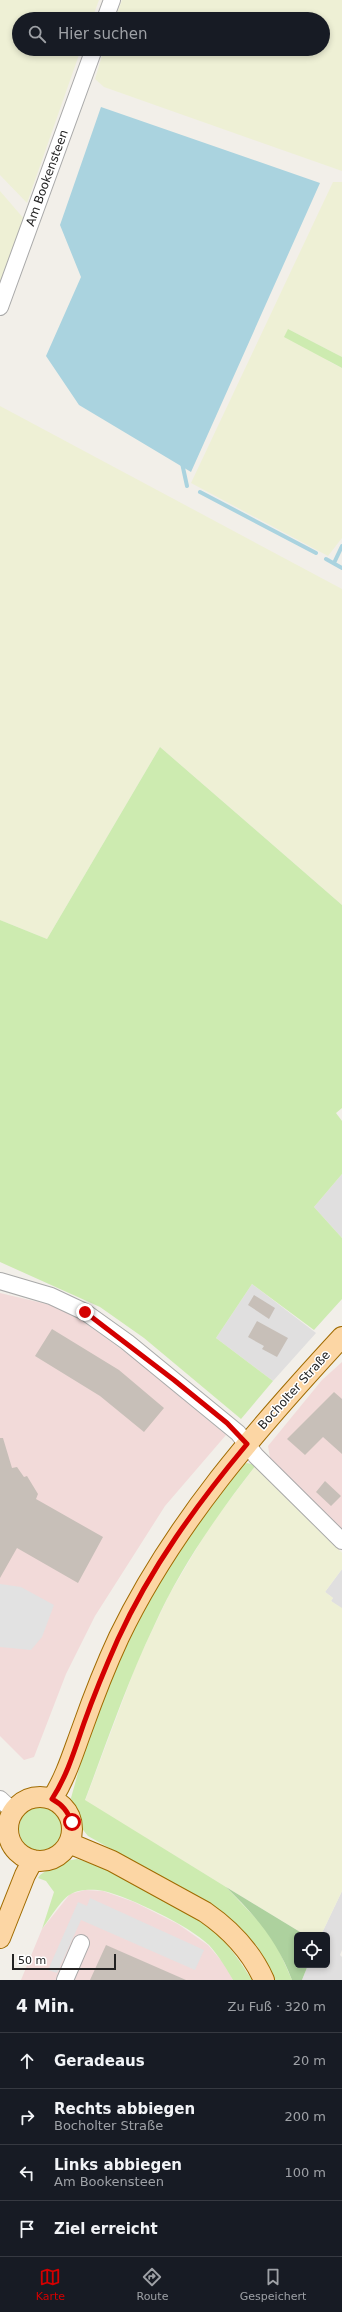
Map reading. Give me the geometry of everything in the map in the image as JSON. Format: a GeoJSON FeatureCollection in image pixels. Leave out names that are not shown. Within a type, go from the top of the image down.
{"type":"FeatureCollection","features":[{"type":"Feature","properties":{"kind":"main road","name":"Bocholter Straße"},"geometry":{"type":"LineString","coordinates":[[52,1799],[65,1776],[93,1699],[116,1644],[145,1586],[190,1515],[247,1444],[342,1337]]}},
{"type":"Feature","properties":{"kind":"main road"},"geometry":{"type":"LineString","coordinates":[[42,1796],[52,1799],[61,1804],[68,1813],[72,1822],[69,1843],[62,1852],[54,1858],[33,1860],[23,1856],[15,1849],[10,1840],[7,1805],[21,1803],[31,1798],[42,1796]]}},
{"type":"Feature","properties":{"kind":"main road"},"geometry":{"type":"LineString","coordinates":[[69,1843],[112,1861],[205,1912],[220,1922],[243,1945],[264,1980]]}},
{"type":"Feature","properties":{"kind":"main road"},"geometry":{"type":"LineString","coordinates":[[0,1938],[24,1875],[33,1860]]}},
{"type":"Feature","properties":{"kind":"street"},"geometry":{"type":"LineString","coordinates":[[108,12],[112,0]]}},
{"type":"Feature","properties":{"kind":"street","name":"Am Bookensteen"},"geometry":{"type":"LineString","coordinates":[[0,307],[91,56]]}},
{"type":"Feature","properties":{"kind":"street"},"geometry":{"type":"LineString","coordinates":[[0,1281],[51,1296],[85,1312],[128,1342],[227,1423],[256,1456],[342,1541]]}},
{"type":"Feature","properties":{"kind":"street"},"geometry":{"type":"LineString","coordinates":[[65,1980],[81,1943]]}},
{"type":"Feature","properties":{"kind":"shaded area"},"geometry":{"type":"Polygon","coordinates":[[[342,1174],[342,1238],[314,1207],[342,1174]]]}},
{"type":"Feature","properties":{"kind":"shaded area"},"geometry":{"type":"Polygon","coordinates":[[[252,1284],[316,1333],[273,1381],[216,1338],[252,1284]]]}},
{"type":"Feature","properties":{"kind":"shaded area"},"geometry":{"type":"Polygon","coordinates":[[[0,1293],[55,1306],[81,1320],[132,1357],[226,1435],[165,1506],[95,1616],[66,1674],[34,1757],[24,1760],[0,1736],[0,1293]]]}},
{"type":"Feature","properties":{"kind":"shaded area"},"geometry":{"type":"Polygon","coordinates":[[[342,1362],[342,1531],[270,1458],[268,1446],[322,1380],[342,1362]]]}},
{"type":"Feature","properties":{"kind":"shaded area"},"geometry":{"type":"Polygon","coordinates":[[[342,1569],[341,1609],[331,1601],[333,1598],[325,1592],[342,1569]]]}},
{"type":"Feature","properties":{"kind":"shaded area"},"geometry":{"type":"Polygon","coordinates":[[[0,1584],[21,1587],[54,1605],[42,1637],[31,1650],[0,1647],[0,1584]]]}},
{"type":"Feature","properties":{"kind":"shaded area"},"geometry":{"type":"Polygon","coordinates":[[[85,1890],[103,1891],[134,1902],[178,1924],[208,1945],[225,1965],[233,1980],[21,1980],[42,1929],[70,1894],[85,1890]]]}},
{"type":"Feature","properties":{"kind":"shaded area"},"geometry":{"type":"Polygon","coordinates":[[[342,1891],[342,1950],[340,1955],[342,1957],[342,1980],[302,1980],[307,1968],[330,1968],[330,1932],[322,1932],[342,1891]]]}},
{"type":"Feature","properties":{"kind":"shaded area"},"geometry":{"type":"Polygon","coordinates":[[[90,1898],[204,1950],[195,1970],[81,1920],[57,1973],[48,1970],[78,1902],[87,1906],[90,1898]]]}},
{"type":"Feature","properties":{"kind":"green space"},"geometry":{"type":"Polygon","coordinates":[[[0,0],[99,0],[95,12],[12,12],[12,56],[79,56],[27,203],[0,175],[0,0]]]}},
{"type":"Feature","properties":{"kind":"green space"},"geometry":{"type":"Polygon","coordinates":[[[122,0],[342,0],[342,171],[104,87],[95,79],[102,56],[330,56],[330,12],[118,12],[122,0]]]}},
{"type":"Feature","properties":{"kind":"green space"},"geometry":{"type":"Polygon","coordinates":[[[333,182],[342,182],[342,357],[288,329],[330,362],[342,368],[342,538],[328,556],[191,483],[333,182]]]}},
{"type":"Feature","properties":{"kind":"green space"},"geometry":{"type":"Polygon","coordinates":[[[0,191],[25,220],[0,290],[0,191]]]}},
{"type":"Feature","properties":{"kind":"green space"},"geometry":{"type":"Polygon","coordinates":[[[288,329],[342,357],[342,368],[284,337],[288,329]]]}},
{"type":"Feature","properties":{"kind":"green space"},"geometry":{"type":"Polygon","coordinates":[[[0,406],[342,589],[342,905],[160,747],[47,939],[0,920],[0,406]]]}},
{"type":"Feature","properties":{"kind":"green space"},"geometry":{"type":"Polygon","coordinates":[[[160,747],[342,905],[342,1108],[336,1113],[342,1121],[342,1174],[314,1207],[342,1238],[342,1299],[314,1330],[252,1284],[216,1338],[273,1381],[241,1419],[144,1338],[100,1307],[0,1262],[0,920],[47,939],[160,747]]]}},
{"type":"Feature","properties":{"kind":"green space"},"geometry":{"type":"Polygon","coordinates":[[[247,1463],[256,1465],[200,1542],[164,1604],[126,1690],[85,1800],[226,1887],[265,1928],[278,1948],[292,1980],[275,1980],[257,1946],[238,1926],[207,1903],[88,1836],[80,1826],[71,1798],[86,1744],[115,1670],[145,1607],[181,1544],[240,1466],[247,1463]]]}},
{"type":"Feature","properties":{"kind":"green space"},"geometry":{"type":"Polygon","coordinates":[[[256,1465],[342,1553],[342,1569],[325,1592],[333,1598],[331,1601],[342,1608],[342,1891],[322,1932],[300,1932],[85,1801],[138,1660],[169,1595],[210,1526],[256,1465]]]}},
{"type":"Feature","properties":{"kind":"green space"},"geometry":{"type":"Polygon","coordinates":[[[38,1806],[46,1806],[55,1810],[61,1816],[65,1829],[61,1842],[55,1848],[46,1852],[38,1852],[29,1848],[23,1842],[19,1833],[19,1825],[23,1816],[29,1810],[38,1806]]]}},
{"type":"Feature","properties":{"kind":"green space"},"geometry":{"type":"Polygon","coordinates":[[[77,1859],[111,1871],[130,1880],[170,1900],[204,1922],[227,1944],[252,1980],[233,1980],[209,1945],[188,1929],[144,1906],[104,1891],[78,1891],[67,1896],[42,1929],[54,1892],[46,1881],[38,1878],[59,1862],[77,1859]]]}},
{"type":"Feature","properties":{"kind":"green space"},"geometry":{"type":"Polygon","coordinates":[[[226,1887],[300,1932],[294,1932],[294,1968],[307,1968],[302,1980],[292,1980],[273,1941],[247,1908],[226,1887]]]}},
{"type":"Feature","properties":{"kind":"water"},"geometry":{"type":"Polygon","coordinates":[[[101,107],[320,183],[191,472],[79,405],[46,356],[81,277],[60,225],[101,107]]]}},
{"type":"Feature","properties":{"kind":"building"},"geometry":{"type":"Polygon","coordinates":[[[254,1295],[275,1308],[269,1319],[248,1305],[254,1295]]]}},
{"type":"Feature","properties":{"kind":"building"},"geometry":{"type":"Polygon","coordinates":[[[257,1321],[288,1338],[277,1357],[262,1349],[264,1346],[248,1337],[257,1321]]]}},
{"type":"Feature","properties":{"kind":"building"},"geometry":{"type":"Polygon","coordinates":[[[52,1329],[119,1370],[164,1408],[144,1432],[100,1396],[35,1356],[52,1329]]]}},
{"type":"Feature","properties":{"kind":"building"},"geometry":{"type":"Polygon","coordinates":[[[334,1392],[342,1399],[342,1454],[323,1437],[305,1455],[287,1439],[334,1392]]]}},
{"type":"Feature","properties":{"kind":"building"},"geometry":{"type":"Polygon","coordinates":[[[0,1438],[3,1438],[12,1468],[17,1467],[24,1477],[27,1476],[38,1494],[36,1499],[103,1537],[78,1583],[17,1548],[0,1578],[0,1438]]]}},
{"type":"Feature","properties":{"kind":"building"},"geometry":{"type":"Polygon","coordinates":[[[325,1481],[341,1496],[331,1506],[316,1492],[325,1481]]]}},
{"type":"Feature","properties":{"kind":"building"},"geometry":{"type":"Polygon","coordinates":[[[106,1945],[186,1980],[90,1980],[106,1945]]]}},
{"type":"Feature","properties":{"kind":"waterway"},"geometry":{"type":"LineString","coordinates":[[182,463],[187,486]]}},
{"type":"Feature","properties":{"kind":"waterway"},"geometry":{"type":"LineString","coordinates":[[200,492],[316,553]]}},
{"type":"Feature","properties":{"kind":"waterway"},"geometry":{"type":"LineString","coordinates":[[334,563],[342,546]]}},
{"type":"Feature","properties":{"kind":"waterway"},"geometry":{"type":"LineString","coordinates":[[326,559],[342,568]]}},
{"type":"Feature","properties":{"kind":"route"},"geometry":{"type":"LineString","coordinates":[[72,1822],[68,1813],[61,1804],[52,1799],[65,1776],[93,1699],[119,1637],[145,1586],[190,1515],[247,1444],[227,1423],[128,1342],[85,1312]]}}]}
